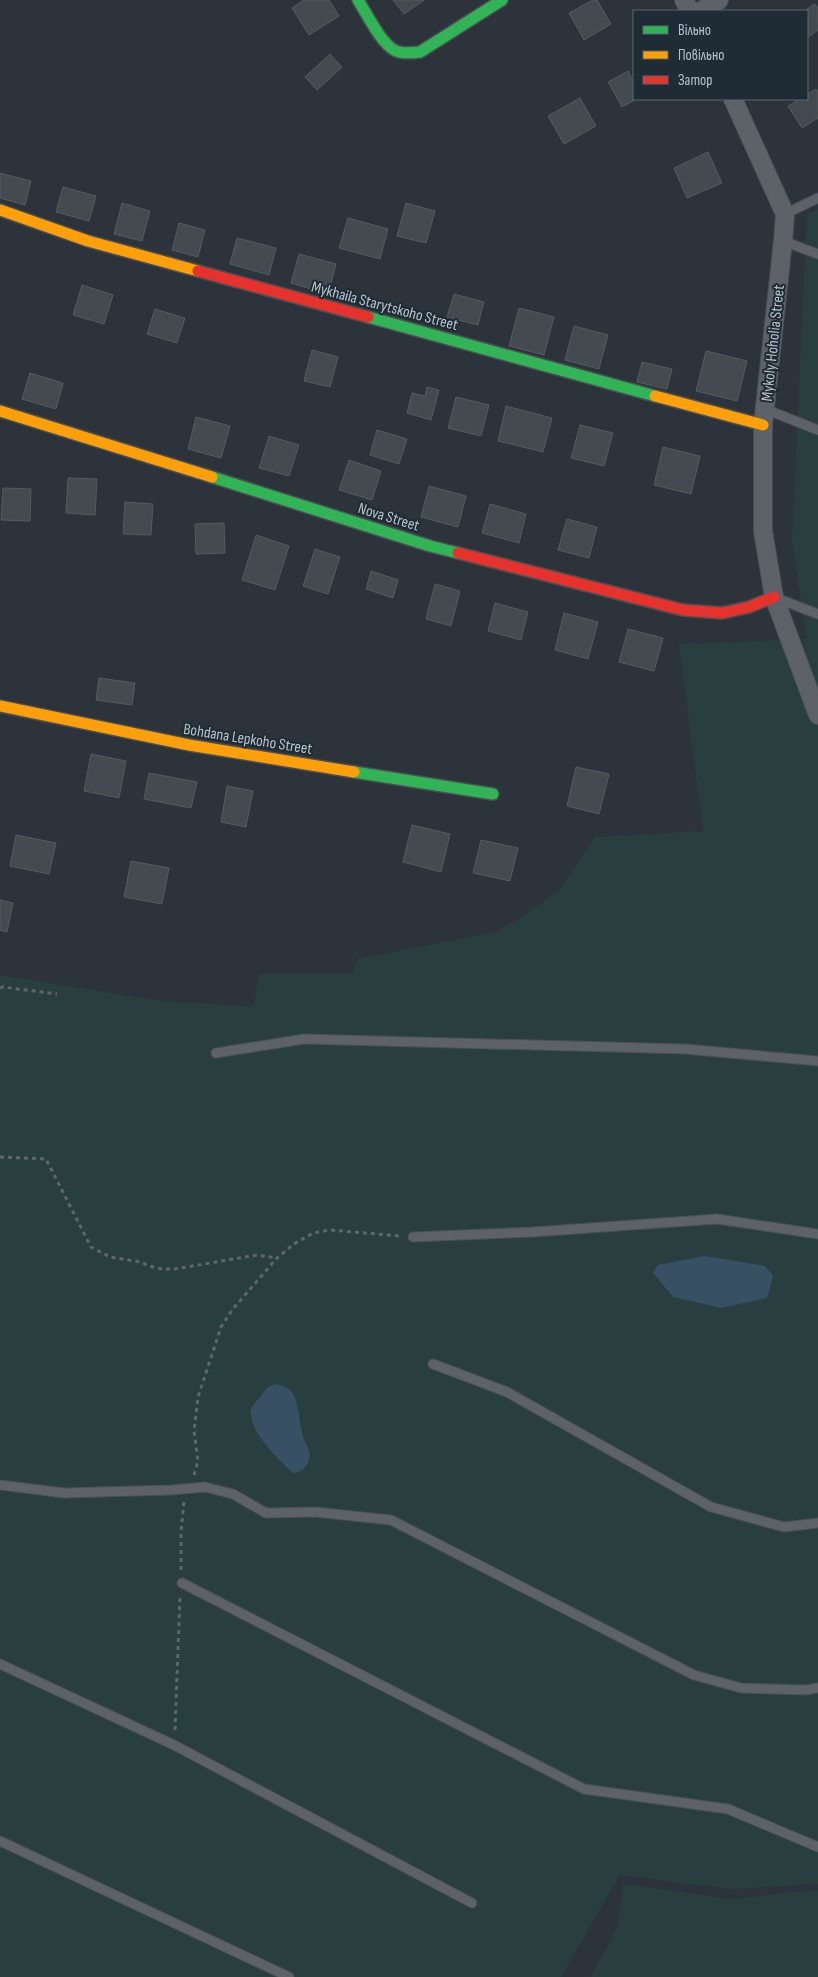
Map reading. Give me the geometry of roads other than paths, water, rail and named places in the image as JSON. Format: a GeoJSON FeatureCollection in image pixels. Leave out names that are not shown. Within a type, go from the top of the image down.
{"type":"FeatureCollection","features":[{"type":"Feature","properties":{"kind":"street"},"geometry":{"type":"LineString","coordinates":[[358,0],[382,37],[395,51],[408,54],[420,52],[502,0]]}},
{"type":"Feature","properties":{"kind":"street"},"geometry":{"type":"LineString","coordinates":[[703,10],[719,0]]}},
{"type":"Feature","properties":{"kind":"street","name":"Mykoly Hoholia Street"},"geometry":{"type":"LineString","coordinates":[[733,100],[785,214],[784,241],[764,417],[763,531],[774,597],[818,715]]}},
{"type":"Feature","properties":{"kind":"street","name":"Mykhaila Starytskoho Street"},"geometry":{"type":"LineString","coordinates":[[0,210],[88,241],[764,417]]}},
{"type":"Feature","properties":{"kind":"street","name":"Nova Street"},"geometry":{"type":"LineString","coordinates":[[0,412],[430,546],[683,610],[722,613],[749,607],[774,597]]}},
{"type":"Feature","properties":{"kind":"street","name":"Bohdana Lepkoho Street"},"geometry":{"type":"LineString","coordinates":[[0,706],[189,745],[493,794]]}},
{"type":"Feature","properties":{"kind":"lane"},"geometry":{"type":"LineString","coordinates":[[785,214],[818,198]]}},
{"type":"Feature","properties":{"kind":"lane"},"geometry":{"type":"LineString","coordinates":[[784,241],[818,254]]}},
{"type":"Feature","properties":{"kind":"lane"},"geometry":{"type":"LineString","coordinates":[[764,417],[818,430]]}},
{"type":"Feature","properties":{"kind":"lane"},"geometry":{"type":"LineString","coordinates":[[774,597],[818,614]]}},
{"type":"Feature","properties":{"kind":"lane"},"geometry":{"type":"LineString","coordinates":[[216,1054],[304,1039],[685,1049],[818,1061]]}},
{"type":"Feature","properties":{"kind":"lane"},"geometry":{"type":"LineString","coordinates":[[413,1237],[533,1232],[717,1219],[818,1234]]}},
{"type":"Feature","properties":{"kind":"lane"},"geometry":{"type":"LineString","coordinates":[[433,1364],[508,1392],[711,1507],[784,1527],[818,1523]]}},
{"type":"Feature","properties":{"kind":"lane"},"geometry":{"type":"LineString","coordinates":[[0,1485],[64,1493],[204,1487],[233,1494],[266,1513],[315,1512],[391,1520],[694,1675],[742,1688],[806,1690],[818,1688]]}},
{"type":"Feature","properties":{"kind":"lane"},"geometry":{"type":"LineString","coordinates":[[182,1583],[584,1789],[728,1809],[818,1847]]}},
{"type":"Feature","properties":{"kind":"lane"},"geometry":{"type":"LineString","coordinates":[[0,1664],[174,1746],[472,1903]]}},
{"type":"Feature","properties":{"kind":"lane"},"geometry":{"type":"LineString","coordinates":[[0,1842],[289,1977]]}},
{"type":"Feature","properties":{"kind":"water"},"geometry":{"type":"Polygon","coordinates":[[[705,1256],[765,1266],[773,1276],[767,1298],[721,1308],[673,1297],[653,1273],[658,1265],[705,1256]]]}},
{"type":"Feature","properties":{"kind":"water"},"geometry":{"type":"Polygon","coordinates":[[[277,1384],[284,1386],[293,1394],[310,1455],[308,1462],[301,1471],[294,1473],[281,1462],[259,1435],[251,1417],[252,1406],[268,1387],[277,1384]]]}}]}
